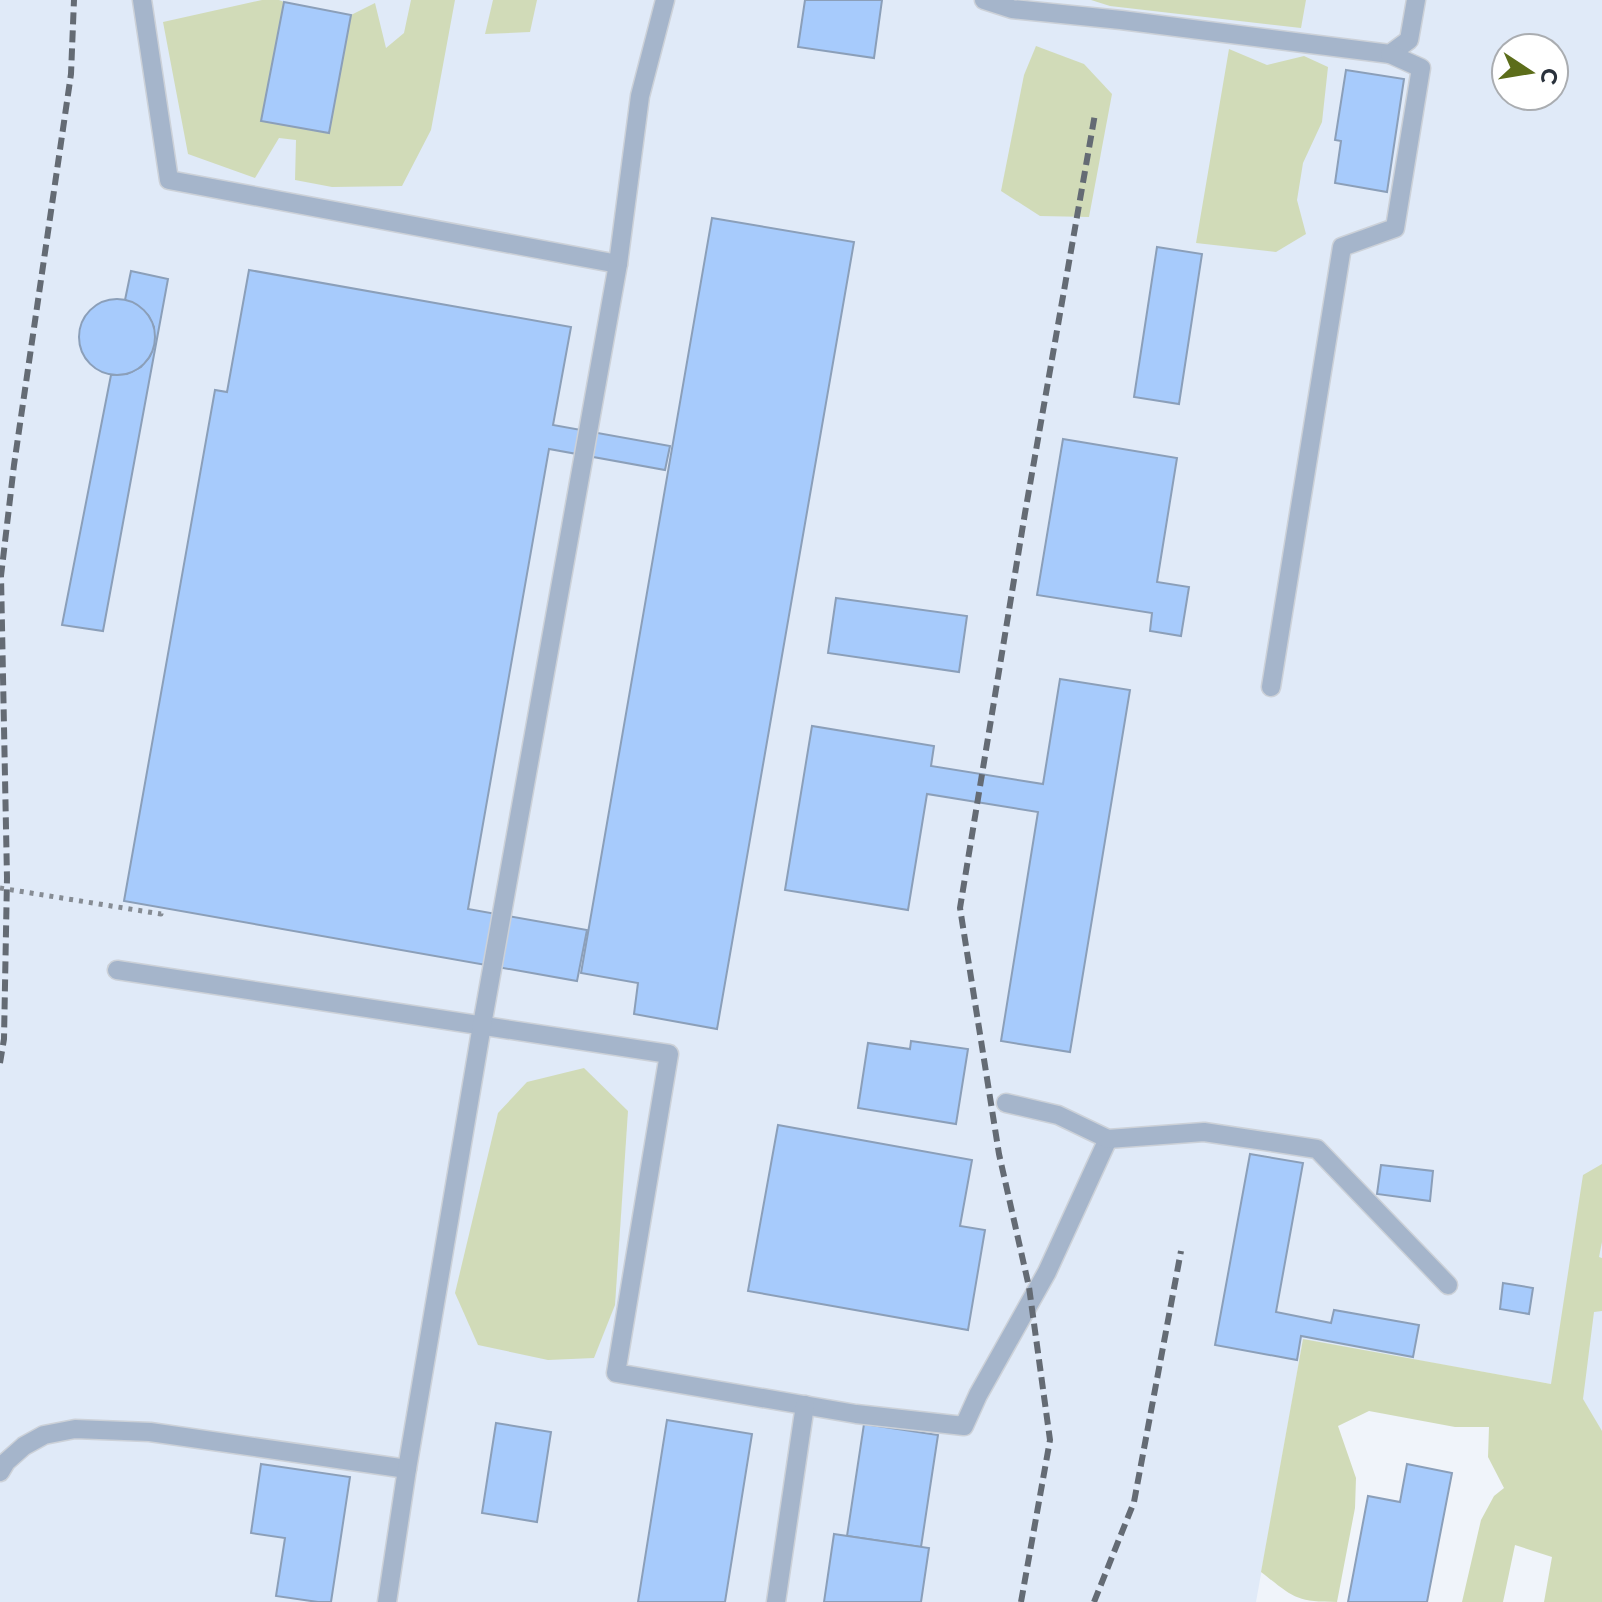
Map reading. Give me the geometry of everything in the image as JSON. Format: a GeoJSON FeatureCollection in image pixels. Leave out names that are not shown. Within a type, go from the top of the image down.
{"type":"FeatureCollection","features":[{"type":"Feature","properties":{"kind":"lane"},"geometry":{"type":"LineString","coordinates":[[142,0],[169,180],[618,264]]}},
{"type":"Feature","properties":{"kind":"lane"},"geometry":{"type":"LineString","coordinates":[[387,1602],[482,1025],[618,264],[640,96],[665,0]]}},
{"type":"Feature","properties":{"kind":"lane"},"geometry":{"type":"LineString","coordinates":[[984,0],[1012,9],[1390,54],[1421,68],[1395,228],[1342,247],[1271,687]]}},
{"type":"Feature","properties":{"kind":"lane"},"geometry":{"type":"LineString","coordinates":[[1390,54],[1409,40],[1416,0]]}},
{"type":"Feature","properties":{"kind":"lane"},"geometry":{"type":"LineString","coordinates":[[117,970],[669,1054],[616,1373],[856,1414],[964,1426],[1047,1272],[1108,1139]]}},
{"type":"Feature","properties":{"kind":"lane"},"geometry":{"type":"LineString","coordinates":[[1006,1103],[1058,1115],[1108,1139],[1204,1132],[1317,1149],[1448,1285]]}},
{"type":"Feature","properties":{"kind":"lane"},"geometry":{"type":"LineString","coordinates":[[776,1602],[805,1405]]}},
{"type":"Feature","properties":{"kind":"lane"},"geometry":{"type":"LineString","coordinates":[[0,1472],[24,1446],[44,1435],[75,1429],[150,1432],[407,1469]]}},
{"type":"Feature","properties":{"kind":"path"},"geometry":{"type":"LineString","coordinates":[[0,888],[161,914],[162,908]]}},
{"type":"Feature","properties":{"kind":"shaded area"},"geometry":{"type":"Polygon","coordinates":[[[0,0],[1602,0],[1602,1602],[1551,1384],[1303,1340],[1256,1602],[0,1602],[0,0]]]}},
{"type":"Feature","properties":{"kind":"green space"},"geometry":{"type":"Polygon","coordinates":[[[262,0],[284,2],[262,120],[329,133],[351,15],[375,3],[386,48],[404,33],[411,0],[455,0],[431,130],[402,186],[332,187],[295,180],[296,140],[279,138],[255,178],[188,154],[163,22],[262,0]]]}},
{"type":"Feature","properties":{"kind":"green space"},"geometry":{"type":"Polygon","coordinates":[[[493,0],[537,0],[530,32],[485,34],[493,0]]]}},
{"type":"Feature","properties":{"kind":"green space"},"geometry":{"type":"Polygon","coordinates":[[[1091,0],[1306,0],[1301,28],[1110,6],[1091,0]]]}},
{"type":"Feature","properties":{"kind":"green space"},"geometry":{"type":"Polygon","coordinates":[[[1036,46],[1084,64],[1112,94],[1089,217],[1040,216],[1001,191],[1024,75],[1036,46]]]}},
{"type":"Feature","properties":{"kind":"green space"},"geometry":{"type":"Polygon","coordinates":[[[1229,49],[1267,65],[1304,56],[1328,67],[1322,122],[1303,163],[1297,200],[1306,234],[1276,252],[1196,243],[1229,49]]]}},
{"type":"Feature","properties":{"kind":"green space"},"geometry":{"type":"Polygon","coordinates":[[[584,1068],[628,1111],[615,1305],[594,1358],[548,1360],[478,1345],[455,1293],[498,1113],[527,1082],[584,1068]]]}},
{"type":"Feature","properties":{"kind":"green space"},"geometry":{"type":"Polygon","coordinates":[[[1602,1164],[1602,1242],[1599,1257],[1602,1258],[1602,1311],[1594,1312],[1583,1399],[1602,1431],[1602,1602],[1544,1602],[1552,1557],[1515,1545],[1503,1602],[1462,1602],[1481,1520],[1494,1496],[1504,1488],[1488,1457],[1489,1427],[1455,1427],[1369,1411],[1338,1426],[1356,1478],[1355,1508],[1337,1602],[1312,1601],[1295,1596],[1261,1572],[1303,1339],[1551,1384],[1583,1175],[1602,1164]]]}},
{"type":"Feature","properties":{"kind":"building"},"geometry":{"type":"Polygon","coordinates":[[[805,0],[882,0],[874,58],[798,47],[805,0]]]}},
{"type":"Feature","properties":{"kind":"building"},"geometry":{"type":"Polygon","coordinates":[[[284,2],[351,15],[329,133],[261,121],[284,2]]]}},
{"type":"Feature","properties":{"kind":"building"},"geometry":{"type":"Polygon","coordinates":[[[1346,70],[1404,79],[1387,192],[1335,183],[1341,141],[1335,140],[1346,70]]]}},
{"type":"Feature","properties":{"kind":"building"},"geometry":{"type":"Polygon","coordinates":[[[712,218],[854,242],[717,1029],[634,1014],[638,983],[581,973],[712,218]]]}},
{"type":"Feature","properties":{"kind":"building"},"geometry":{"type":"Polygon","coordinates":[[[1157,247],[1202,254],[1179,404],[1134,397],[1157,247]]]}},
{"type":"Feature","properties":{"kind":"building"},"geometry":{"type":"Polygon","coordinates":[[[249,270],[571,327],[553,425],[670,446],[665,470],[549,449],[468,909],[587,930],[577,981],[124,901],[215,390],[227,392],[249,270]]]}},
{"type":"Feature","properties":{"kind":"building"},"geometry":{"type":"Polygon","coordinates":[[[131,271],[168,279],[103,631],[62,625],[111,375],[127,374],[141,367],[150,356],[154,343],[154,327],[148,315],[125,300],[131,271]]]}},
{"type":"Feature","properties":{"kind":"building"},"geometry":{"type":"Polygon","coordinates":[[[117,299],[131,302],[144,310],[152,323],[155,337],[152,351],[144,364],[131,372],[117,375],[103,372],[90,364],[82,351],[79,337],[82,323],[90,310],[103,302],[117,299]]]}},
{"type":"Feature","properties":{"kind":"building"},"geometry":{"type":"Polygon","coordinates":[[[1063,439],[1177,458],[1157,582],[1189,587],[1181,636],[1150,631],[1152,613],[1037,595],[1063,439]]]}},
{"type":"Feature","properties":{"kind":"building"},"geometry":{"type":"Polygon","coordinates":[[[836,598],[967,616],[959,672],[828,653],[836,598]]]}},
{"type":"Feature","properties":{"kind":"building"},"geometry":{"type":"Polygon","coordinates":[[[1060,679],[1130,690],[1070,1052],[1001,1041],[1038,812],[927,794],[908,910],[785,890],[812,726],[934,746],[931,766],[1043,784],[1060,679]]]}},
{"type":"Feature","properties":{"kind":"building"},"geometry":{"type":"Polygon","coordinates":[[[911,1041],[968,1049],[956,1124],[858,1108],[868,1043],[910,1049],[911,1041]]]}},
{"type":"Feature","properties":{"kind":"building"},"geometry":{"type":"Polygon","coordinates":[[[778,1125],[972,1160],[960,1226],[985,1230],[968,1330],[748,1291],[778,1125]]]}},
{"type":"Feature","properties":{"kind":"building"},"geometry":{"type":"Polygon","coordinates":[[[1250,1154],[1303,1163],[1276,1312],[1331,1323],[1334,1310],[1419,1325],[1413,1357],[1301,1336],[1297,1360],[1215,1345],[1250,1154]]]}},
{"type":"Feature","properties":{"kind":"building"},"geometry":{"type":"Polygon","coordinates":[[[1381,1165],[1433,1171],[1430,1201],[1377,1194],[1381,1165]]]}},
{"type":"Feature","properties":{"kind":"building"},"geometry":{"type":"Polygon","coordinates":[[[1503,1283],[1533,1288],[1529,1314],[1500,1309],[1503,1283]]]}},
{"type":"Feature","properties":{"kind":"building"},"geometry":{"type":"Polygon","coordinates":[[[667,1420],[752,1434],[725,1602],[638,1602],[667,1420]]]}},
{"type":"Feature","properties":{"kind":"building"},"geometry":{"type":"Polygon","coordinates":[[[496,1423],[551,1432],[537,1522],[482,1513],[496,1423]]]}},
{"type":"Feature","properties":{"kind":"building"},"geometry":{"type":"Polygon","coordinates":[[[864,1424],[938,1435],[921,1547],[847,1536],[864,1424]]]}},
{"type":"Feature","properties":{"kind":"building"},"geometry":{"type":"Polygon","coordinates":[[[261,1464],[350,1477],[331,1602],[276,1596],[285,1538],[251,1533],[261,1464]]]}},
{"type":"Feature","properties":{"kind":"building"},"geometry":{"type":"Polygon","coordinates":[[[1407,1464],[1452,1473],[1427,1602],[1348,1602],[1368,1496],[1400,1502],[1407,1464]]]}},
{"type":"Feature","properties":{"kind":"building"},"geometry":{"type":"Polygon","coordinates":[[[834,1534],[929,1548],[921,1602],[824,1602],[834,1534]]]}},
{"type":"Feature","properties":{"kind":"railway"},"geometry":{"type":"LineString","coordinates":[[0,1063],[4,1039],[7,878],[1,576],[14,465],[71,74],[74,0]]}},
{"type":"Feature","properties":{"kind":"railway"},"geometry":{"type":"LineString","coordinates":[[1021,1602],[1050,1440],[1029,1287],[999,1154],[960,908],[1095,114]]}},
{"type":"Feature","properties":{"kind":"railway"},"geometry":{"type":"LineString","coordinates":[[1094,1602],[1134,1502],[1181,1251]]}}]}
